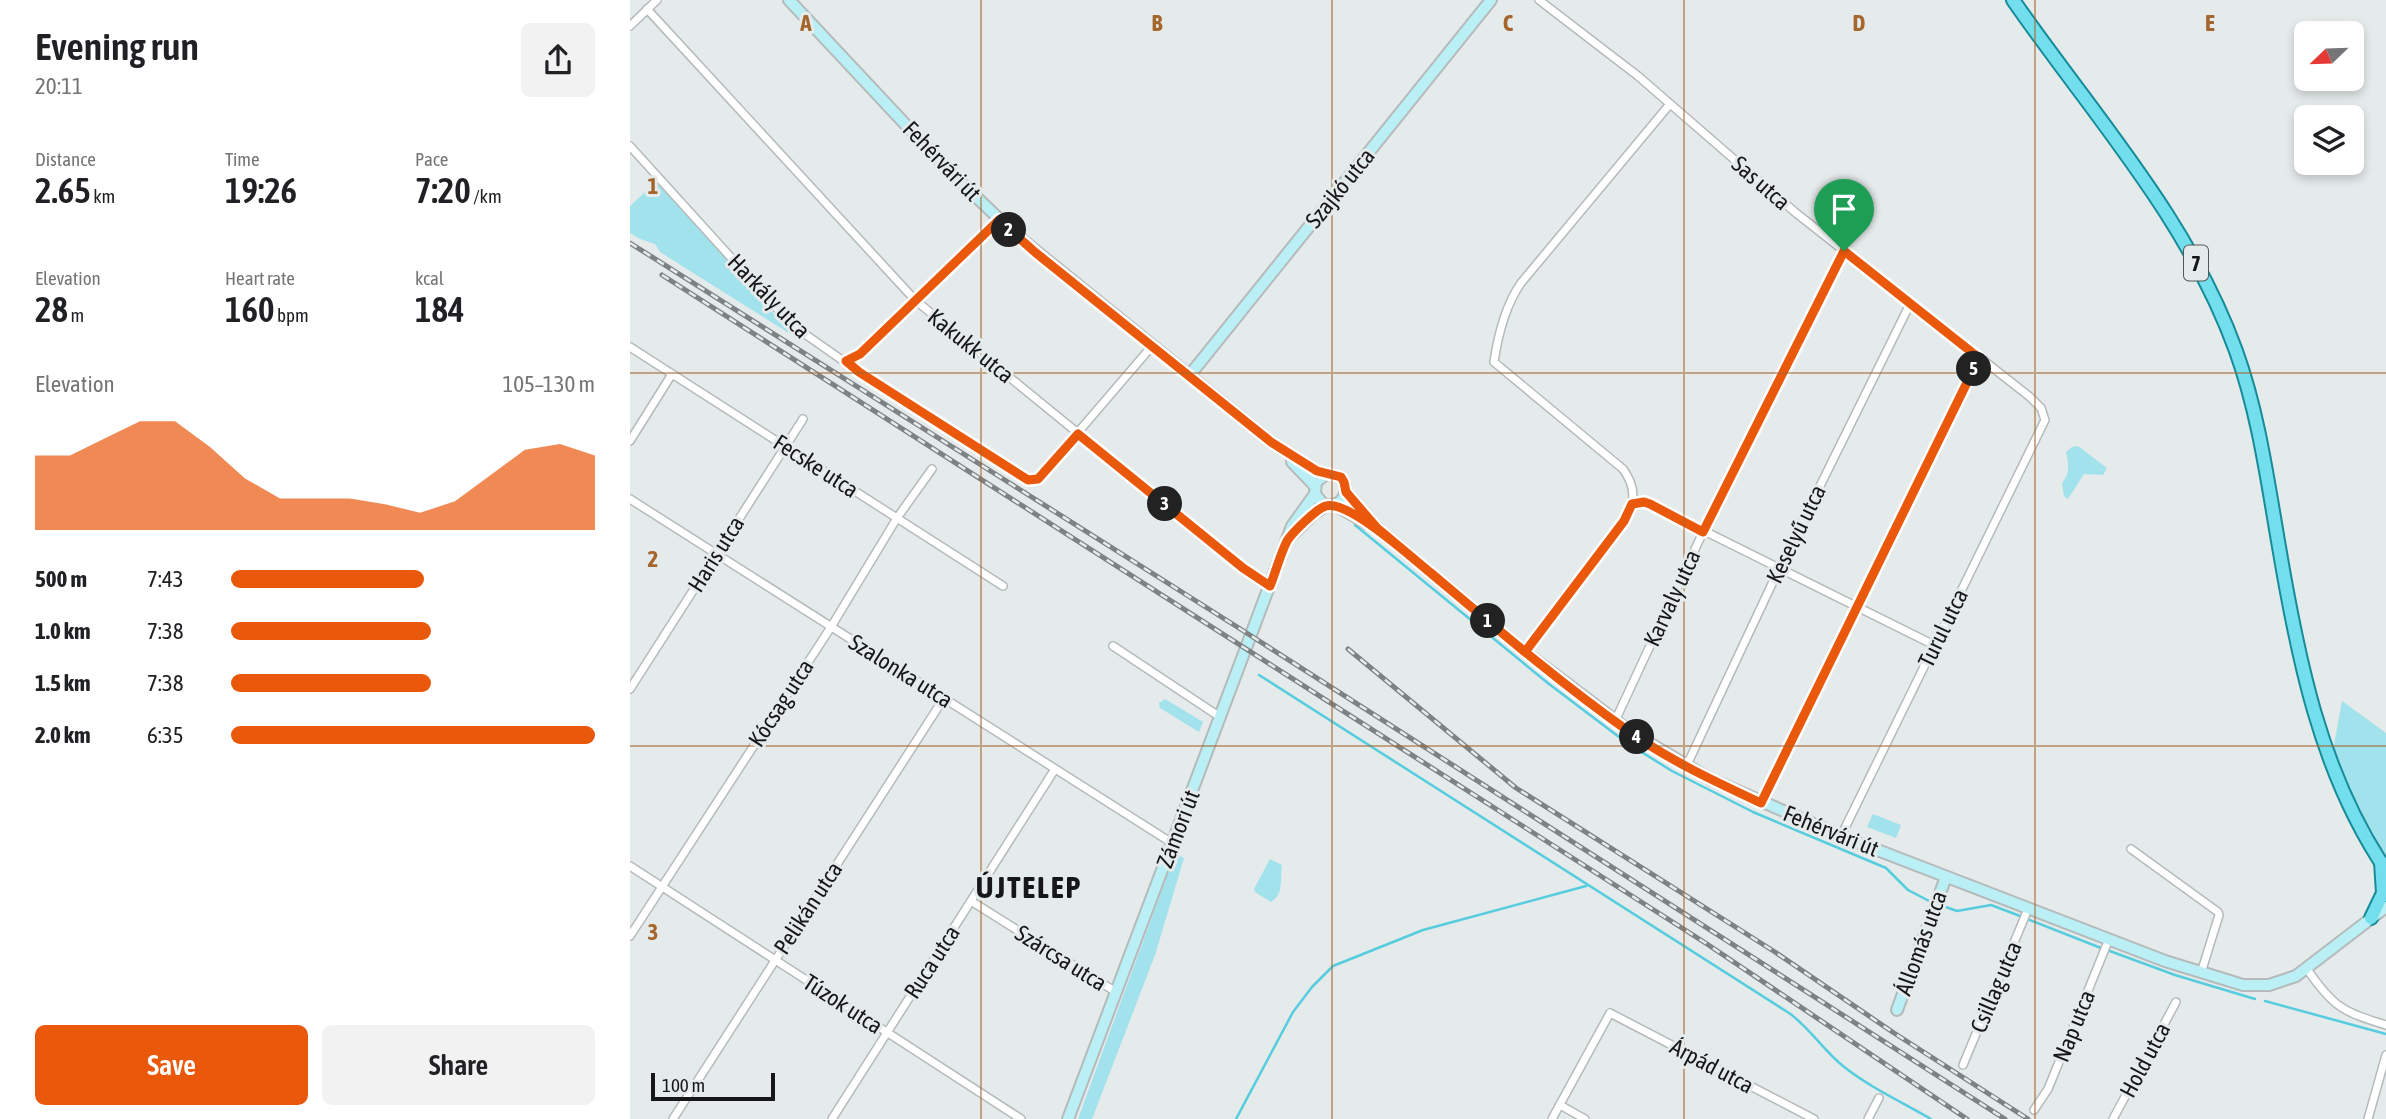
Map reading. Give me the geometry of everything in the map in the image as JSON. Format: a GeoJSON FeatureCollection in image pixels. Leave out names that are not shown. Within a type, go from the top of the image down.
{"type":"FeatureCollection","features":[{"type":"Feature","properties":{"kind":"main road","name":"Fehérvári út"},"geometry":{"type":"LineString","coordinates":[[789,0],[948,171],[1036,253],[1271,442],[1308,466],[1326,474]]}},
{"type":"Feature","properties":{"kind":"main road","name":"Szajkó utca"},"geometry":{"type":"LineString","coordinates":[[1188,376],[1491,0]]}},
{"type":"Feature","properties":{"kind":"main road","name":"7"},"geometry":{"type":"LineString","coordinates":[[2013,0],[2170,216],[2217,304],[2236,351],[2260,436],[2283,570],[2322,738],[2345,798],[2383,866]]}},
{"type":"Feature","properties":{"kind":"main road","name":"Fehérvári út"},"geometry":{"type":"LineString","coordinates":[[1271,442],[1315,490]]}},
{"type":"Feature","properties":{"kind":"main road"},"geometry":{"type":"LineString","coordinates":[[1326,474],[1341,477],[1346,492],[1343,500],[1331,505],[1319,501],[1315,490],[1319,478],[1326,474]]}},
{"type":"Feature","properties":{"kind":"main road","name":"Zámori út"},"geometry":{"type":"LineString","coordinates":[[1068,1119],[1293,526],[1315,490]]}},
{"type":"Feature","properties":{"kind":"main road","name":"Fehérvári út"},"geometry":{"type":"LineString","coordinates":[[1346,492],[1377,528],[1525,652],[1615,721],[1686,766],[1761,803],[1841,836],[2201,973],[2254,986],[2278,983],[2308,969],[2386,907]]}},
{"type":"Feature","properties":{"kind":"main road","name":"Fehérvári út"},"geometry":{"type":"LineString","coordinates":[[1331,505],[1377,528]]}},
{"type":"Feature","properties":{"kind":"main road","name":"Zámori út"},"geometry":{"type":"LineString","coordinates":[[1288,539],[1313,514],[1331,505]]}},
{"type":"Feature","properties":{"kind":"main road"},"geometry":{"type":"LineString","coordinates":[[2371,918],[2383,894],[2383,866]]}},
{"type":"Feature","properties":{"kind":"main road","name":"Állomás utca"},"geometry":{"type":"LineString","coordinates":[[1897,1010],[1946,877]]}},
{"type":"Feature","properties":{"kind":"main road"},"geometry":{"type":"LineString","coordinates":[[2371,918],[2386,916]]}},
{"type":"Feature","properties":{"kind":"street"},"geometry":{"type":"LineString","coordinates":[[630,26],[657,0]]}},
{"type":"Feature","properties":{"kind":"street","name":"Sas utca"},"geometry":{"type":"LineString","coordinates":[[1539,0],[1639,76],[1796,214],[2031,397],[2045,420]]}},
{"type":"Feature","properties":{"kind":"street","name":"Kakukk utca"},"geometry":{"type":"LineString","coordinates":[[647,9],[915,300],[1243,568],[1270,586]]}},
{"type":"Feature","properties":{"kind":"street"},"geometry":{"type":"LineString","coordinates":[[1525,652],[1624,521],[1632,504],[1632,485],[1623,469],[1494,362],[1505,316],[1513,294],[1670,104]]}},
{"type":"Feature","properties":{"kind":"street","name":"Harkály utca"},"geometry":{"type":"LineString","coordinates":[[630,146],[792,325],[859,372],[1028,480],[1038,479],[1078,434]]}},
{"type":"Feature","properties":{"kind":"street"},"geometry":{"type":"LineString","coordinates":[[846,361],[860,354],[999,220]]}},
{"type":"Feature","properties":{"kind":"street","name":"Karvaly utca"},"geometry":{"type":"LineString","coordinates":[[1615,721],[1703,532],[1844,251]]}},
{"type":"Feature","properties":{"kind":"street","name":"Keselyű utca"},"geometry":{"type":"LineString","coordinates":[[1686,766],[1779,569],[1910,304]]}},
{"type":"Feature","properties":{"kind":"street"},"geometry":{"type":"LineString","coordinates":[[1078,434],[1152,346]]}},
{"type":"Feature","properties":{"kind":"street","name":"Fecske utca"},"geometry":{"type":"LineString","coordinates":[[630,347],[1003,586]]}},
{"type":"Feature","properties":{"kind":"street"},"geometry":{"type":"LineString","coordinates":[[1761,803],[1979,358]]}},
{"type":"Feature","properties":{"kind":"street"},"geometry":{"type":"LineString","coordinates":[[630,441],[672,374]]}},
{"type":"Feature","properties":{"kind":"street","name":"Haris utca"},"geometry":{"type":"LineString","coordinates":[[630,689],[803,419]]}},
{"type":"Feature","properties":{"kind":"street","name":"Turul utca"},"geometry":{"type":"LineString","coordinates":[[1841,836],[2045,420]]}},
{"type":"Feature","properties":{"kind":"street","name":"Kócsag utca"},"geometry":{"type":"LineString","coordinates":[[630,936],[831,627],[897,519],[932,469]]}},
{"type":"Feature","properties":{"kind":"street","name":"Szalonka utca"},"geometry":{"type":"LineString","coordinates":[[630,499],[1172,844]]}},
{"type":"Feature","properties":{"kind":"street"},"geometry":{"type":"LineString","coordinates":[[1632,504],[1650,504],[1934,645]]}},
{"type":"Feature","properties":{"kind":"street"},"geometry":{"type":"LineString","coordinates":[[1113,646],[1220,717]]}},
{"type":"Feature","properties":{"kind":"street","name":"Pelikán utca"},"geometry":{"type":"LineString","coordinates":[[673,1119],[944,698]]}},
{"type":"Feature","properties":{"kind":"street","name":"Ruca utca"},"geometry":{"type":"LineString","coordinates":[[832,1119],[1055,769]]}},
{"type":"Feature","properties":{"kind":"street"},"geometry":{"type":"LineString","coordinates":[[2131,849],[2213,906],[2219,915],[2201,973]]}},
{"type":"Feature","properties":{"kind":"street","name":"Túzok utca"},"geometry":{"type":"LineString","coordinates":[[630,866],[1021,1119]]}},
{"type":"Feature","properties":{"kind":"street","name":"Szárcsa utca"},"geometry":{"type":"LineString","coordinates":[[971,901],[1116,992]]}},
{"type":"Feature","properties":{"kind":"street","name":"Csillag utca"},"geometry":{"type":"LineString","coordinates":[[1963,1065],[2028,909]]}},
{"type":"Feature","properties":{"kind":"street","name":"Nap utca"},"geometry":{"type":"LineString","coordinates":[[2034,1110],[2048,1089],[2109,939]]}},
{"type":"Feature","properties":{"kind":"street"},"geometry":{"type":"LineString","coordinates":[[2308,969],[2329,999],[2338,1006],[2351,1014],[2386,1025]]}},
{"type":"Feature","properties":{"kind":"street","name":"Hold utca"},"geometry":{"type":"LineString","coordinates":[[2113,1119],[2176,1002]]}},
{"type":"Feature","properties":{"kind":"street","name":"Árpád utca"},"geometry":{"type":"LineString","coordinates":[[1560,1105],[1610,1013],[1814,1119]]}},
{"type":"Feature","properties":{"kind":"street"},"geometry":{"type":"LineString","coordinates":[[2368,1119],[2386,1055]]}},
{"type":"Feature","properties":{"kind":"street"},"geometry":{"type":"LineString","coordinates":[[1868,1119],[1879,1098]]}},
{"type":"Feature","properties":{"kind":"street"},"geometry":{"type":"LineString","coordinates":[[1552,1119],[1560,1105],[1585,1119]]}},
{"type":"Feature","properties":{"kind":"shaded area"},"geometry":{"type":"Polygon","coordinates":[[[658,180],[792,335],[660,252],[655,244],[630,233],[630,206],[658,180]]]}},
{"type":"Feature","properties":{"kind":"shaded area"},"geometry":{"type":"Polygon","coordinates":[[[2078,446],[2107,468],[2103,475],[2084,474],[2068,499],[2064,496],[2062,483],[2068,469],[2066,452],[2078,446]]]}},
{"type":"Feature","properties":{"kind":"shaded area"},"geometry":{"type":"Polygon","coordinates":[[[1165,699],[1203,722],[1199,732],[1160,708],[1159,703],[1165,699]]]}},
{"type":"Feature","properties":{"kind":"shaded area"},"geometry":{"type":"Polygon","coordinates":[[[2342,701],[2386,733],[2386,857],[2357,805],[2333,750],[2342,701]]]}},
{"type":"Feature","properties":{"kind":"shaded area"},"geometry":{"type":"Polygon","coordinates":[[[1873,814],[1901,825],[1896,838],[1867,827],[1873,814]]]}},
{"type":"Feature","properties":{"kind":"shaded area"},"geometry":{"type":"Polygon","coordinates":[[[1175,854],[1184,858],[1155,955],[1092,1119],[1078,1119],[1175,854]]]}},
{"type":"Feature","properties":{"kind":"shaded area"},"geometry":{"type":"Polygon","coordinates":[[[1270,859],[1282,865],[1280,891],[1271,902],[1254,889],[1270,859]]]}},
{"type":"Feature","properties":{"kind":"waterway"},"geometry":{"type":"LineString","coordinates":[[1355,525],[1549,684],[1627,743],[1672,771],[1753,812],[1886,868],[1908,890],[1931,902]]}},
{"type":"Feature","properties":{"kind":"waterway"},"geometry":{"type":"LineString","coordinates":[[1259,675],[1789,1013],[1853,1074],[1931,1119]]}},
{"type":"Feature","properties":{"kind":"waterway"},"geometry":{"type":"LineString","coordinates":[[1236,1119],[1293,1012],[1333,966],[1423,930],[1586,886]]}},
{"type":"Feature","properties":{"kind":"waterway"},"geometry":{"type":"LineString","coordinates":[[1940,905],[1957,911],[1991,905],[2020,916]]}},
{"type":"Feature","properties":{"kind":"waterway"},"geometry":{"type":"LineString","coordinates":[[2027,919],[2101,948]]}},
{"type":"Feature","properties":{"kind":"waterway"},"geometry":{"type":"LineString","coordinates":[[2107,950],[2175,975],[2255,999]]}},
{"type":"Feature","properties":{"kind":"waterway"},"geometry":{"type":"LineString","coordinates":[[2265,1001],[2386,1034]]}},
{"type":"Feature","properties":{"kind":"railway"},"geometry":{"type":"LineString","coordinates":[[630,243],[1242,630],[2005,1119]]}},
{"type":"Feature","properties":{"kind":"railway"},"geometry":{"type":"LineString","coordinates":[[662,275],[1707,944],[1967,1119]]}},
{"type":"Feature","properties":{"kind":"railway"},"geometry":{"type":"LineString","coordinates":[[1348,649],[1516,788],[1775,952],[2028,1119]]}},
{"type":"Feature","properties":{"kind":"district","name":"ÚJTELEP"},"geometry":{"type":"Point","coordinates":[1029,887]}},
{"type":"Feature","properties":{"kind":"route"},"geometry":{"type":"LineString","coordinates":[[1844,251],[1703,532],[1650,504],[1632,504],[1624,521],[1525,652],[1377,528],[1346,492],[1341,477],[1317,471],[1271,442],[1036,253],[999,220],[860,354],[846,361],[1028,480],[1038,479],[1078,434],[1243,568],[1270,586],[1288,539],[1326,505],[1342,508],[1377,528],[1422,565],[1525,652],[1632,733],[1686,766],[1761,803],[1979,358],[1844,251]]}}]}
